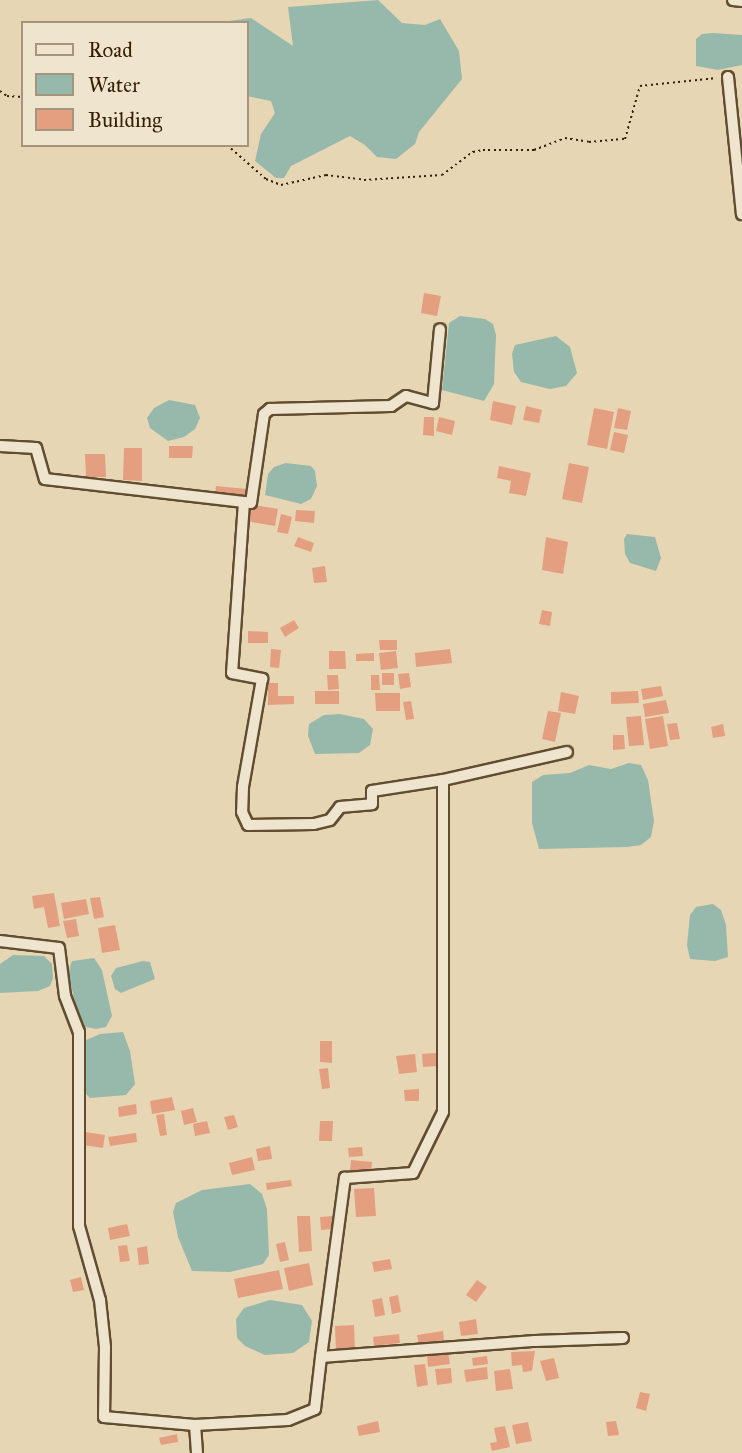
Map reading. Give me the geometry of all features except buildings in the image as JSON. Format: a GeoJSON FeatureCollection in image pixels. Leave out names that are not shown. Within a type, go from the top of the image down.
{"type":"FeatureCollection","features":[{"type":"Feature","properties":{"kind":"street"},"geometry":{"type":"LineString","coordinates":[[733,0],[742,1]]}},
{"type":"Feature","properties":{"kind":"street"},"geometry":{"type":"LineString","coordinates":[[728,77],[742,214]]}},
{"type":"Feature","properties":{"kind":"street"},"geometry":{"type":"LineString","coordinates":[[0,446],[36,448],[45,479],[251,503],[264,414],[270,408],[391,406],[406,396],[433,403],[440,329]]}},
{"type":"Feature","properties":{"kind":"street"},"geometry":{"type":"LineString","coordinates":[[244,502],[232,673],[262,679],[243,787],[243,812],[248,825],[314,824],[330,820],[340,807],[372,804],[372,791],[443,780],[567,752]]}},
{"type":"Feature","properties":{"kind":"street"},"geometry":{"type":"LineString","coordinates":[[0,941],[59,948],[65,996],[79,1032],[79,1226],[100,1300],[105,1347],[104,1416],[195,1425],[288,1420],[315,1409],[345,1178],[413,1173],[443,1112],[443,780]]}},
{"type":"Feature","properties":{"kind":"street"},"geometry":{"type":"LineString","coordinates":[[321,1357],[522,1342],[623,1339]]}},
{"type":"Feature","properties":{"kind":"street"},"geometry":{"type":"LineString","coordinates":[[195,1425],[197,1453]]}},
{"type":"Feature","properties":{"kind":"path"},"geometry":{"type":"LineString","coordinates":[[229,147],[266,179],[281,185],[326,175],[364,180],[442,175],[472,152],[534,150],[565,138],[589,142],[625,139],[640,86],[728,77]]}},
{"type":"Feature","properties":{"kind":"path"},"geometry":{"type":"LineString","coordinates":[[0,91],[21,96]]}},
{"type":"Feature","properties":{"kind":"water"},"geometry":{"type":"Polygon","coordinates":[[[378,0],[402,23],[425,25],[440,19],[459,51],[462,79],[419,132],[415,144],[396,159],[377,157],[365,145],[350,136],[291,166],[284,178],[276,178],[255,161],[261,134],[275,113],[271,101],[248,96],[248,21],[229,21],[251,18],[293,46],[288,7],[378,0]]]}},
{"type":"Feature","properties":{"kind":"water"},"geometry":{"type":"Polygon","coordinates":[[[702,34],[742,35],[742,65],[718,70],[696,66],[696,39],[702,34]]]}},
{"type":"Feature","properties":{"kind":"water"},"geometry":{"type":"Polygon","coordinates":[[[460,316],[485,319],[493,324],[496,335],[494,384],[484,401],[442,390],[449,323],[460,316]]]}},
{"type":"Feature","properties":{"kind":"water"},"geometry":{"type":"Polygon","coordinates":[[[556,336],[570,347],[577,373],[566,386],[550,389],[521,382],[514,372],[512,354],[515,345],[556,336]]]}},
{"type":"Feature","properties":{"kind":"water"},"geometry":{"type":"Polygon","coordinates":[[[169,400],[195,405],[200,418],[195,429],[184,437],[168,441],[150,428],[147,418],[154,408],[169,400]]]}},
{"type":"Feature","properties":{"kind":"water"},"geometry":{"type":"Polygon","coordinates":[[[286,463],[311,466],[315,471],[317,486],[311,499],[301,504],[265,495],[268,474],[274,467],[286,463]]]}},
{"type":"Feature","properties":{"kind":"water"},"geometry":{"type":"Polygon","coordinates":[[[627,534],[655,537],[661,558],[656,571],[630,563],[625,554],[624,539],[627,534]]]}},
{"type":"Feature","properties":{"kind":"water"},"geometry":{"type":"Polygon","coordinates":[[[340,714],[364,719],[373,729],[370,745],[359,753],[315,754],[308,736],[309,724],[324,715],[340,714]]]}},
{"type":"Feature","properties":{"kind":"water"},"geometry":{"type":"Polygon","coordinates":[[[629,763],[641,765],[648,780],[654,821],[651,837],[641,845],[627,847],[539,849],[532,823],[532,782],[543,775],[570,773],[589,765],[611,769],[629,763]]]}},
{"type":"Feature","properties":{"kind":"water"},"geometry":{"type":"Polygon","coordinates":[[[713,904],[721,910],[726,925],[728,957],[715,961],[690,959],[687,945],[690,915],[696,907],[713,904]]]}},
{"type":"Feature","properties":{"kind":"water"},"geometry":{"type":"Polygon","coordinates":[[[13,955],[44,956],[52,964],[53,978],[50,986],[38,991],[0,993],[0,964],[13,955]]]}},
{"type":"Feature","properties":{"kind":"water"},"geometry":{"type":"Polygon","coordinates":[[[94,958],[102,970],[112,1016],[106,1027],[96,1029],[81,1026],[68,973],[72,961],[94,958]]]}},
{"type":"Feature","properties":{"kind":"water"},"geometry":{"type":"Polygon","coordinates":[[[143,961],[150,962],[155,979],[121,993],[115,989],[111,976],[116,968],[143,961]]]}},
{"type":"Feature","properties":{"kind":"water"},"geometry":{"type":"Polygon","coordinates":[[[123,1032],[130,1051],[135,1084],[126,1095],[90,1098],[86,1094],[84,1041],[100,1034],[123,1032]]]}},
{"type":"Feature","properties":{"kind":"water"},"geometry":{"type":"Polygon","coordinates":[[[250,1184],[262,1194],[267,1209],[269,1255],[263,1264],[230,1272],[192,1271],[178,1237],[173,1212],[176,1203],[202,1190],[250,1184]]]}},
{"type":"Feature","properties":{"kind":"water"},"geometry":{"type":"Polygon","coordinates":[[[270,1300],[302,1305],[312,1321],[309,1342],[293,1353],[265,1355],[245,1346],[237,1338],[236,1319],[244,1308],[270,1300]]]}}]}
